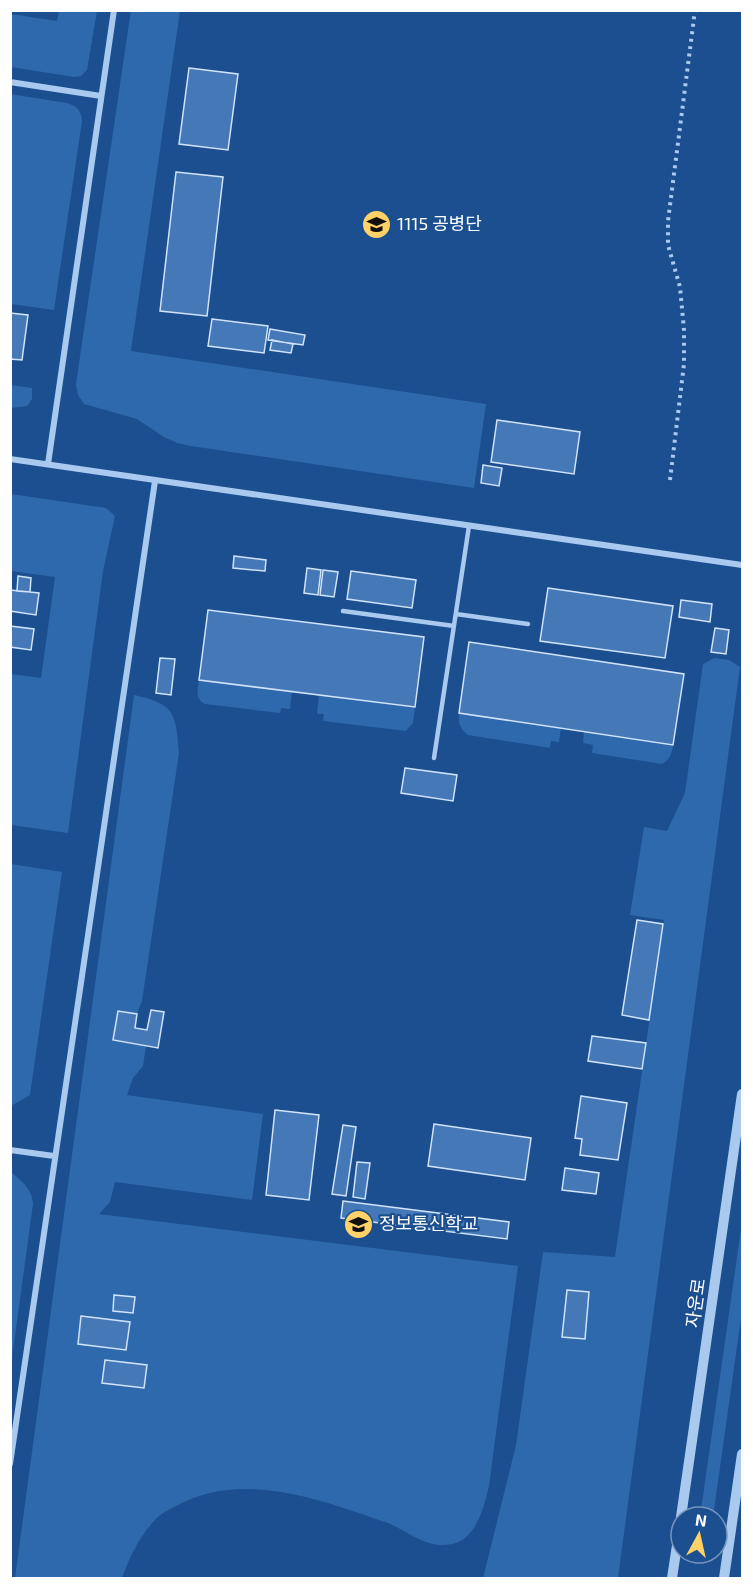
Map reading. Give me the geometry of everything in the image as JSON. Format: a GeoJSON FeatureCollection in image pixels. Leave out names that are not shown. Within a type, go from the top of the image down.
{"type":"FeatureCollection","features":[{"type":"Feature","properties":{"kind":"street"},"geometry":{"type":"LineString","coordinates":[[48,464],[114,10]]}},
{"type":"Feature","properties":{"kind":"street"},"geometry":{"type":"LineString","coordinates":[[10,82],[101,96]]}},
{"type":"Feature","properties":{"kind":"street"},"geometry":{"type":"LineString","coordinates":[[10,459],[742,565]]}},
{"type":"Feature","properties":{"kind":"street"},"geometry":{"type":"LineString","coordinates":[[10,1464],[155,481]]}},
{"type":"Feature","properties":{"kind":"street","name":"자운로"},"geometry":{"type":"LineString","coordinates":[[683,1505],[742,1094]]}},
{"type":"Feature","properties":{"kind":"street"},"geometry":{"type":"LineString","coordinates":[[10,1150],[54,1156]]}},
{"type":"Feature","properties":{"kind":"street"},"geometry":{"type":"LineString","coordinates":[[724,1578],[742,1454]]}},
{"type":"Feature","properties":{"kind":"lane"},"geometry":{"type":"LineString","coordinates":[[434,758],[469,526]]}},
{"type":"Feature","properties":{"kind":"lane"},"geometry":{"type":"LineString","coordinates":[[343,611],[454,626]]}},
{"type":"Feature","properties":{"kind":"lane"},"geometry":{"type":"LineString","coordinates":[[456,614],[528,624]]}},
{"type":"Feature","properties":{"kind":"path"},"geometry":{"type":"LineString","coordinates":[[670,480],[684,364],[684,330],[680,287],[668,245],[668,222],[695,10]]}},
{"type":"Feature","properties":{"kind":"shaded area"},"geometry":{"type":"Polygon","coordinates":[[[131,10],[180,11],[131,351],[486,404],[474,488],[177,443],[137,419],[84,404],[78,395],[76,384],[131,10]]]}},
{"type":"Feature","properties":{"kind":"shaded area"},"geometry":{"type":"Polygon","coordinates":[[[59,11],[97,11],[87,70],[81,76],[74,77],[11,67],[11,14],[57,21],[59,11]]]}},
{"type":"Feature","properties":{"kind":"shaded area"},"geometry":{"type":"Polygon","coordinates":[[[10,94],[67,103],[78,109],[82,117],[54,310],[11,304],[10,94]]]}},
{"type":"Feature","properties":{"kind":"shaded area"},"geometry":{"type":"Polygon","coordinates":[[[11,385],[32,388],[32,399],[27,406],[11,408],[11,385]]]}},
{"type":"Feature","properties":{"kind":"shaded area"},"geometry":{"type":"Polygon","coordinates":[[[11,494],[106,508],[115,516],[103,571],[68,833],[11,825],[11,674],[41,678],[55,577],[11,571],[11,494]]]}},
{"type":"Feature","properties":{"kind":"shaded area"},"geometry":{"type":"Polygon","coordinates":[[[714,658],[729,660],[740,667],[618,1578],[483,1578],[516,1445],[543,1252],[615,1257],[664,920],[630,915],[644,827],[667,831],[685,793],[703,664],[714,658]]]}},
{"type":"Feature","properties":{"kind":"shaded area"},"geometry":{"type":"Polygon","coordinates":[[[199,680],[292,691],[290,709],[281,708],[280,713],[205,704],[198,697],[199,680]]]}},
{"type":"Feature","properties":{"kind":"shaded area"},"geometry":{"type":"Polygon","coordinates":[[[134,695],[158,702],[171,712],[176,728],[179,753],[142,1001],[137,1014],[118,1011],[114,1040],[146,1046],[143,1066],[133,1078],[127,1095],[263,1114],[252,1200],[115,1182],[110,1202],[99,1214],[518,1266],[489,1486],[478,1521],[468,1536],[461,1541],[443,1545],[426,1542],[385,1522],[335,1505],[282,1492],[255,1489],[228,1490],[203,1495],[159,1516],[137,1545],[122,1578],[15,1578],[134,695]]]}},
{"type":"Feature","properties":{"kind":"shaded area"},"geometry":{"type":"Polygon","coordinates":[[[319,695],[415,707],[413,723],[406,731],[323,721],[324,714],[317,714],[319,695]]]}},
{"type":"Feature","properties":{"kind":"shaded area"},"geometry":{"type":"Polygon","coordinates":[[[459,713],[561,728],[559,742],[551,741],[550,748],[468,735],[460,726],[459,713]]]}},
{"type":"Feature","properties":{"kind":"shaded area"},"geometry":{"type":"Polygon","coordinates":[[[584,731],[673,745],[672,751],[669,758],[662,764],[592,753],[593,745],[583,743],[584,731]]]}},
{"type":"Feature","properties":{"kind":"shaded area"},"geometry":{"type":"Polygon","coordinates":[[[11,864],[62,872],[30,1095],[11,1106],[11,864]]]}},
{"type":"Feature","properties":{"kind":"shaded area"},"geometry":{"type":"Polygon","coordinates":[[[11,1172],[29,1190],[33,1204],[11,1365],[11,1172]]]}},
{"type":"Feature","properties":{"kind":"shaded area"},"geometry":{"type":"Polygon","coordinates":[[[742,1222],[742,1311],[715,1505],[702,1505],[742,1222]]]}},
{"type":"Feature","properties":{"kind":"building"},"geometry":{"type":"Polygon","coordinates":[[[189,68],[238,74],[228,150],[179,144],[189,68]]]}},
{"type":"Feature","properties":{"kind":"building"},"geometry":{"type":"Polygon","coordinates":[[[176,172],[223,177],[207,316],[160,311],[176,172]]]}},
{"type":"Feature","properties":{"kind":"building"},"geometry":{"type":"Polygon","coordinates":[[[10,313],[28,315],[22,360],[10,359],[10,313]]]}},
{"type":"Feature","properties":{"kind":"building"},"geometry":{"type":"Polygon","coordinates":[[[212,319],[268,326],[264,353],[208,346],[212,319]]]}},
{"type":"Feature","properties":{"kind":"building"},"geometry":{"type":"Polygon","coordinates":[[[270,329],[305,335],[303,345],[268,340],[270,329]]]}},
{"type":"Feature","properties":{"kind":"building"},"geometry":{"type":"Polygon","coordinates":[[[272,340],[293,344],[291,353],[270,350],[272,340]]]}},
{"type":"Feature","properties":{"kind":"building"},"geometry":{"type":"Polygon","coordinates":[[[497,420],[580,432],[574,474],[491,462],[497,420]]]}},
{"type":"Feature","properties":{"kind":"building"},"geometry":{"type":"Polygon","coordinates":[[[483,465],[502,468],[499,486],[481,483],[483,465]]]}},
{"type":"Feature","properties":{"kind":"building"},"geometry":{"type":"Polygon","coordinates":[[[234,556],[266,560],[265,571],[233,568],[234,556]]]}},
{"type":"Feature","properties":{"kind":"building"},"geometry":{"type":"Polygon","coordinates":[[[307,568],[321,570],[318,595],[304,593],[307,568]]]}},
{"type":"Feature","properties":{"kind":"building"},"geometry":{"type":"Polygon","coordinates":[[[323,570],[338,572],[334,597],[320,595],[323,570]]]}},
{"type":"Feature","properties":{"kind":"building"},"geometry":{"type":"Polygon","coordinates":[[[351,571],[416,580],[412,608],[347,599],[351,571]]]}},
{"type":"Feature","properties":{"kind":"building"},"geometry":{"type":"Polygon","coordinates":[[[18,576],[31,578],[30,592],[17,591],[18,576]]]}},
{"type":"Feature","properties":{"kind":"building"},"geometry":{"type":"Polygon","coordinates":[[[548,588],[673,606],[665,658],[540,641],[548,588]]]}},
{"type":"Feature","properties":{"kind":"building"},"geometry":{"type":"Polygon","coordinates":[[[10,590],[39,593],[36,615],[10,611],[10,590]]]}},
{"type":"Feature","properties":{"kind":"building"},"geometry":{"type":"Polygon","coordinates":[[[681,600],[712,604],[710,622],[679,617],[681,600]]]}},
{"type":"Feature","properties":{"kind":"building"},"geometry":{"type":"Polygon","coordinates":[[[208,610],[424,637],[415,707],[199,680],[208,610]]]}},
{"type":"Feature","properties":{"kind":"building"},"geometry":{"type":"Polygon","coordinates":[[[10,626],[34,629],[31,650],[10,647],[10,626]]]}},
{"type":"Feature","properties":{"kind":"building"},"geometry":{"type":"Polygon","coordinates":[[[715,628],[729,630],[726,654],[711,652],[715,628]]]}},
{"type":"Feature","properties":{"kind":"building"},"geometry":{"type":"Polygon","coordinates":[[[469,642],[684,674],[673,745],[459,713],[469,642]]]}},
{"type":"Feature","properties":{"kind":"building"},"geometry":{"type":"Polygon","coordinates":[[[160,658],[175,659],[171,695],[156,693],[160,658]]]}},
{"type":"Feature","properties":{"kind":"building"},"geometry":{"type":"Polygon","coordinates":[[[405,768],[457,775],[453,801],[401,793],[405,768]]]}},
{"type":"Feature","properties":{"kind":"building"},"geometry":{"type":"Polygon","coordinates":[[[637,920],[663,924],[649,1020],[622,1015],[637,920]]]}},
{"type":"Feature","properties":{"kind":"building"},"geometry":{"type":"Polygon","coordinates":[[[151,1010],[164,1012],[158,1048],[113,1040],[118,1011],[137,1014],[135,1028],[147,1030],[151,1010]]]}},
{"type":"Feature","properties":{"kind":"building"},"geometry":{"type":"Polygon","coordinates":[[[592,1036],[646,1043],[642,1069],[588,1061],[592,1036]]]}},
{"type":"Feature","properties":{"kind":"building"},"geometry":{"type":"Polygon","coordinates":[[[581,1096],[627,1103],[618,1160],[580,1155],[582,1139],[575,1138],[581,1096]]]}},
{"type":"Feature","properties":{"kind":"building"},"geometry":{"type":"Polygon","coordinates":[[[275,1110],[319,1115],[309,1200],[266,1195],[275,1110]]]}},
{"type":"Feature","properties":{"kind":"building"},"geometry":{"type":"Polygon","coordinates":[[[434,1124],[531,1138],[525,1180],[428,1166],[434,1124]]]}},
{"type":"Feature","properties":{"kind":"building"},"geometry":{"type":"Polygon","coordinates":[[[343,1125],[356,1127],[346,1196],[332,1194],[343,1125]]]}},
{"type":"Feature","properties":{"kind":"building"},"geometry":{"type":"Polygon","coordinates":[[[357,1162],[370,1163],[365,1199],[353,1197],[357,1162]]]}},
{"type":"Feature","properties":{"kind":"building"},"geometry":{"type":"Polygon","coordinates":[[[565,1168],[599,1173],[596,1194],[562,1190],[565,1168]]]}},
{"type":"Feature","properties":{"kind":"building"},"geometry":{"type":"Polygon","coordinates":[[[343,1201],[509,1222],[507,1239],[341,1218],[343,1201]]]}},
{"type":"Feature","properties":{"kind":"building"},"geometry":{"type":"Polygon","coordinates":[[[567,1290],[589,1292],[585,1339],[562,1337],[567,1290]]]}},
{"type":"Feature","properties":{"kind":"building"},"geometry":{"type":"Polygon","coordinates":[[[114,1295],[135,1297],[133,1313],[113,1311],[114,1295]]]}},
{"type":"Feature","properties":{"kind":"building"},"geometry":{"type":"Polygon","coordinates":[[[81,1316],[130,1322],[126,1350],[78,1344],[81,1316]]]}},
{"type":"Feature","properties":{"kind":"building"},"geometry":{"type":"Polygon","coordinates":[[[105,1360],[147,1365],[144,1388],[102,1383],[105,1360]]]}},
{"type":"Feature","properties":{"kind":"place","name":"1115 공병단"},"geometry":{"type":"Point","coordinates":[376,224]}},
{"type":"Feature","properties":{"kind":"place","name":"정보통신학교"},"geometry":{"type":"Point","coordinates":[358,1224]}}]}
